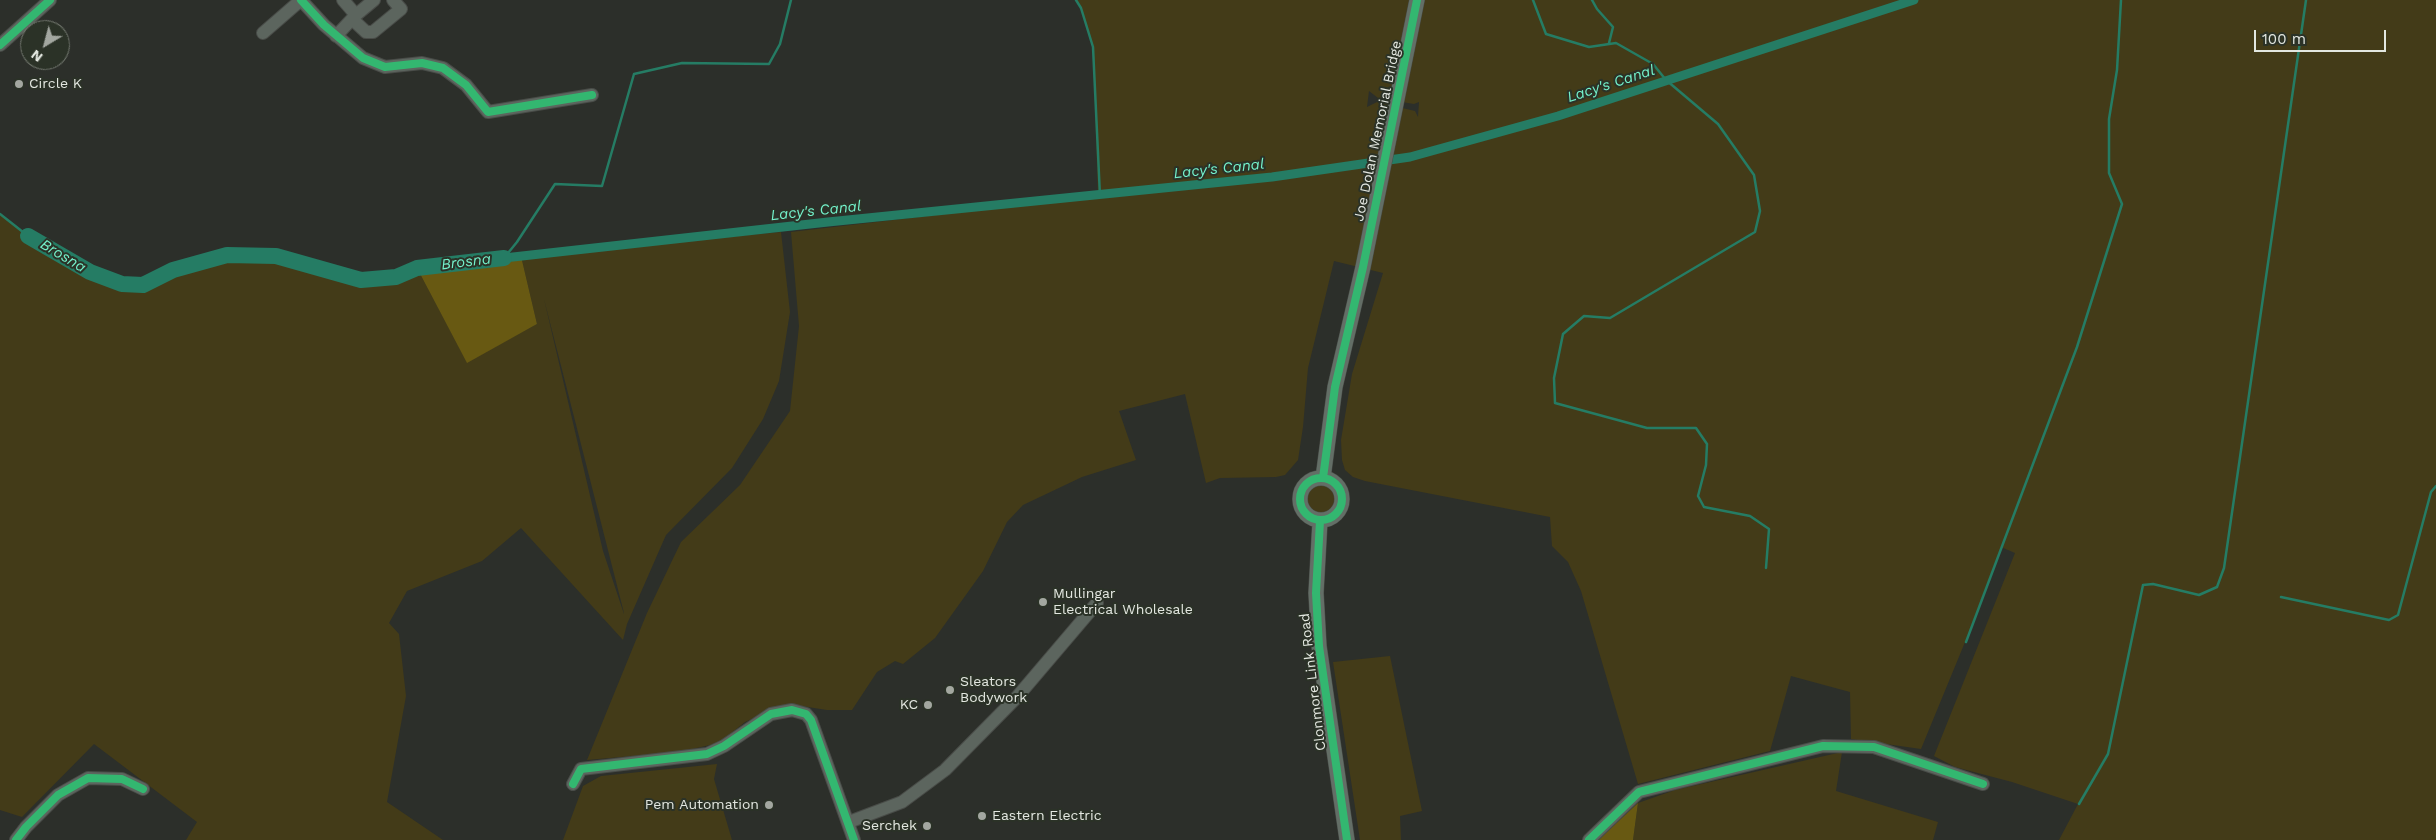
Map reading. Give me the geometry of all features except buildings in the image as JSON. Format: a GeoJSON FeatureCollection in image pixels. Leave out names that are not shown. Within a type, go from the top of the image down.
{"type":"FeatureCollection","features":[{"type":"Feature","properties":{"kind":"main road","name":"Joe Dolan Memorial Bridge"},"geometry":{"type":"LineString","coordinates":[[1323,478],[1335,387],[1363,266],[1418,0]]}},
{"type":"Feature","properties":{"kind":"main road"},"geometry":{"type":"LineString","coordinates":[[1323,478],[1335,482],[1343,499],[1338,512],[1327,520],[1320,521],[1308,516],[1303,511],[1300,499],[1304,486],[1310,481],[1323,478]]}},
{"type":"Feature","properties":{"kind":"main road","name":"Clonmore Link Road"},"geometry":{"type":"LineString","coordinates":[[1320,521],[1316,593],[1319,646],[1347,840]]}},
{"type":"Feature","properties":{"kind":"street"},"geometry":{"type":"LineString","coordinates":[[0,45],[50,0]]}},
{"type":"Feature","properties":{"kind":"street"},"geometry":{"type":"LineString","coordinates":[[263,33],[301,0],[336,36],[363,58],[386,67],[422,63],[443,68],[466,85],[488,112],[592,95]]}},
{"type":"Feature","properties":{"kind":"street"},"geometry":{"type":"LineString","coordinates":[[343,0],[356,15],[374,0]]}},
{"type":"Feature","properties":{"kind":"street"},"geometry":{"type":"LineString","coordinates":[[336,36],[352,19],[366,32],[373,32],[400,9],[393,0]]}},
{"type":"Feature","properties":{"kind":"street"},"geometry":{"type":"LineString","coordinates":[[849,822],[902,802],[946,770],[1017,696],[1098,602]]}},
{"type":"Feature","properties":{"kind":"street"},"geometry":{"type":"LineString","coordinates":[[573,784],[581,769],[707,754],[724,746],[771,714],[792,710],[806,714],[812,720],[854,840]]}},
{"type":"Feature","properties":{"kind":"street"},"geometry":{"type":"LineString","coordinates":[[1589,840],[1639,792],[1823,746],[1874,747],[1982,784]]}},
{"type":"Feature","properties":{"kind":"street"},"geometry":{"type":"LineString","coordinates":[[16,840],[26,826],[58,795],[88,778],[122,779],[143,790]]}},
{"type":"Feature","properties":{"kind":"shaded area"},"geometry":{"type":"Polygon","coordinates":[[[1076,0],[2436,0],[2436,840],[2059,840],[2078,804],[2012,782],[1955,767],[1934,756],[2015,553],[2001,547],[1970,630],[1921,749],[1851,739],[1850,692],[1791,676],[1770,751],[1638,784],[1581,591],[1568,562],[1552,546],[1550,517],[1365,481],[1353,477],[1345,470],[1342,460],[1341,440],[1352,374],[1383,273],[1334,261],[1308,368],[1298,460],[1285,475],[1276,477],[1220,478],[1206,483],[1185,394],[1119,411],[1136,460],[1082,477],[1023,505],[1007,522],[983,571],[935,638],[903,664],[895,661],[877,672],[852,710],[827,710],[795,705],[775,708],[745,722],[719,743],[679,752],[587,760],[647,613],[681,542],[740,485],[790,411],[799,326],[791,232],[1098,196],[1093,47],[1081,8],[1076,0]],[[1369,91],[1367,107],[1377,102],[1415,111],[1418,117],[1419,102],[1414,104],[1378,98],[1369,91]]]}},
{"type":"Feature","properties":{"kind":"shaded area"},"geometry":{"type":"Polygon","coordinates":[[[0,214],[29,236],[90,272],[122,284],[143,285],[173,270],[227,255],[276,256],[361,280],[396,277],[417,268],[467,362],[537,324],[521,256],[781,232],[790,312],[779,381],[763,419],[732,468],[666,535],[627,624],[623,640],[521,528],[482,561],[407,591],[389,623],[399,634],[406,696],[387,802],[443,840],[186,840],[197,822],[94,744],[22,817],[0,810],[0,214]],[[544,299],[603,551],[624,614],[544,299]]]}},
{"type":"Feature","properties":{"kind":"shaded area"},"geometry":{"type":"Polygon","coordinates":[[[521,256],[537,324],[467,363],[417,268],[521,256]]]}},
{"type":"Feature","properties":{"kind":"shaded area"},"geometry":{"type":"Polygon","coordinates":[[[1322,485],[1328,486],[1336,494],[1336,506],[1328,514],[1322,515],[1316,514],[1308,506],[1307,500],[1308,494],[1316,486],[1322,485]]]}},
{"type":"Feature","properties":{"kind":"shaded area"},"geometry":{"type":"Polygon","coordinates":[[[1390,656],[1422,811],[1400,816],[1401,840],[1360,840],[1333,662],[1390,656]]]}},
{"type":"Feature","properties":{"kind":"shaded area"},"geometry":{"type":"Polygon","coordinates":[[[1842,752],[1836,791],[1938,822],[1933,840],[1633,840],[1638,803],[1675,790],[1842,752]]]}},
{"type":"Feature","properties":{"kind":"shaded area"},"geometry":{"type":"Polygon","coordinates":[[[717,764],[714,779],[732,840],[563,840],[583,786],[601,776],[717,764]]]}},
{"type":"Feature","properties":{"kind":"shaded area"},"geometry":{"type":"Polygon","coordinates":[[[1638,803],[1633,840],[1598,840],[1638,803]]]}},
{"type":"Feature","properties":{"kind":"waterway","name":"Brosna"},"geometry":{"type":"LineString","coordinates":[[504,258],[517,242],[555,184],[602,186],[634,74],[682,63],[769,64],[780,44],[791,0]]}},
{"type":"Feature","properties":{"kind":"waterway"},"geometry":{"type":"LineString","coordinates":[[1076,0],[1081,8],[1093,47],[1100,196]]}},
{"type":"Feature","properties":{"kind":"waterway"},"geometry":{"type":"LineString","coordinates":[[1533,0],[1546,34],[1589,47],[1616,43],[1653,64],[1666,80],[1718,124],[1754,175],[1760,211],[1755,232],[1610,318],[1584,316],[1563,334],[1554,378],[1555,403],[1647,428],[1696,428],[1707,444],[1706,465],[1698,496],[1704,507],[1750,516],[1769,529],[1766,568]]}},
{"type":"Feature","properties":{"kind":"waterway","name":"Brosna"},"geometry":{"type":"LineString","coordinates":[[1592,0],[1597,9],[1613,27],[1609,43]]}},
{"type":"Feature","properties":{"kind":"waterway","name":"Lacy's Canal"},"geometry":{"type":"LineString","coordinates":[[504,258],[828,222],[1272,177],[1410,157],[1558,116],[1914,0]]}},
{"type":"Feature","properties":{"kind":"waterway"},"geometry":{"type":"LineString","coordinates":[[1966,642],[2077,347],[2122,204],[2109,173],[2109,119],[2117,70],[2121,0]]}},
{"type":"Feature","properties":{"kind":"waterway"},"geometry":{"type":"LineString","coordinates":[[2079,804],[2108,754],[2143,585],[2153,584],[2199,595],[2217,587],[2224,568],[2306,0]]}},
{"type":"Feature","properties":{"kind":"waterway","name":"Brosna"},"geometry":{"type":"LineString","coordinates":[[0,214],[28,236]]}},
{"type":"Feature","properties":{"kind":"waterway","name":"Brosna"},"geometry":{"type":"LineString","coordinates":[[28,236],[90,272],[122,284],[143,285],[173,270],[227,255],[276,256],[361,280],[396,277],[417,268],[504,258]]}},
{"type":"Feature","properties":{"kind":"waterway"},"geometry":{"type":"LineString","coordinates":[[2281,597],[2389,620],[2398,615],[2431,492],[2436,486]]}},
{"type":"Feature","properties":{"kind":"cycle path"},"geometry":{"type":"LineString","coordinates":[[0,45],[50,0]]}},
{"type":"Feature","properties":{"kind":"cycle path"},"geometry":{"type":"LineString","coordinates":[[301,0],[324,25],[363,58],[385,67],[422,63],[443,68],[466,85],[488,112],[592,95]]}},
{"type":"Feature","properties":{"kind":"cycle path"},"geometry":{"type":"LineString","coordinates":[[1323,478],[1335,387],[1363,267],[1417,0]]}},
{"type":"Feature","properties":{"kind":"cycle path"},"geometry":{"type":"LineString","coordinates":[[1325,478],[1333,481],[1339,487],[1342,499],[1339,511],[1333,517],[1317,520],[1309,517],[1303,511],[1300,495],[1303,487],[1309,481],[1325,478]]}},
{"type":"Feature","properties":{"kind":"cycle path"},"geometry":{"type":"LineString","coordinates":[[1320,521],[1316,593],[1319,646],[1347,840]]}},
{"type":"Feature","properties":{"kind":"cycle path"},"geometry":{"type":"LineString","coordinates":[[573,784],[581,769],[707,754],[724,746],[771,714],[792,710],[806,714],[811,720],[854,840]]}},
{"type":"Feature","properties":{"kind":"cycle path"},"geometry":{"type":"LineString","coordinates":[[1589,840],[1639,792],[1823,746],[1874,747],[1983,784]]}},
{"type":"Feature","properties":{"kind":"cycle path"},"geometry":{"type":"LineString","coordinates":[[16,840],[26,827],[58,795],[88,778],[122,779],[143,789]]}},
{"type":"Feature","properties":{"kind":"place","name":"Circle K"},"geometry":{"type":"Point","coordinates":[19,84]}},
{"type":"Feature","properties":{"kind":"place","name":"Mullingar Electrical Wholesale"},"geometry":{"type":"Point","coordinates":[1043,602]}},
{"type":"Feature","properties":{"kind":"place","name":"Sleators Bodywork"},"geometry":{"type":"Point","coordinates":[950,690]}},
{"type":"Feature","properties":{"kind":"place","name":"KC"},"geometry":{"type":"Point","coordinates":[928,705]}},
{"type":"Feature","properties":{"kind":"place","name":"Pem Automation"},"geometry":{"type":"Point","coordinates":[769,805]}},
{"type":"Feature","properties":{"kind":"place","name":"Eastern Electric"},"geometry":{"type":"Point","coordinates":[982,816]}},
{"type":"Feature","properties":{"kind":"place","name":"Serchek"},"geometry":{"type":"Point","coordinates":[927,826]}}]}
